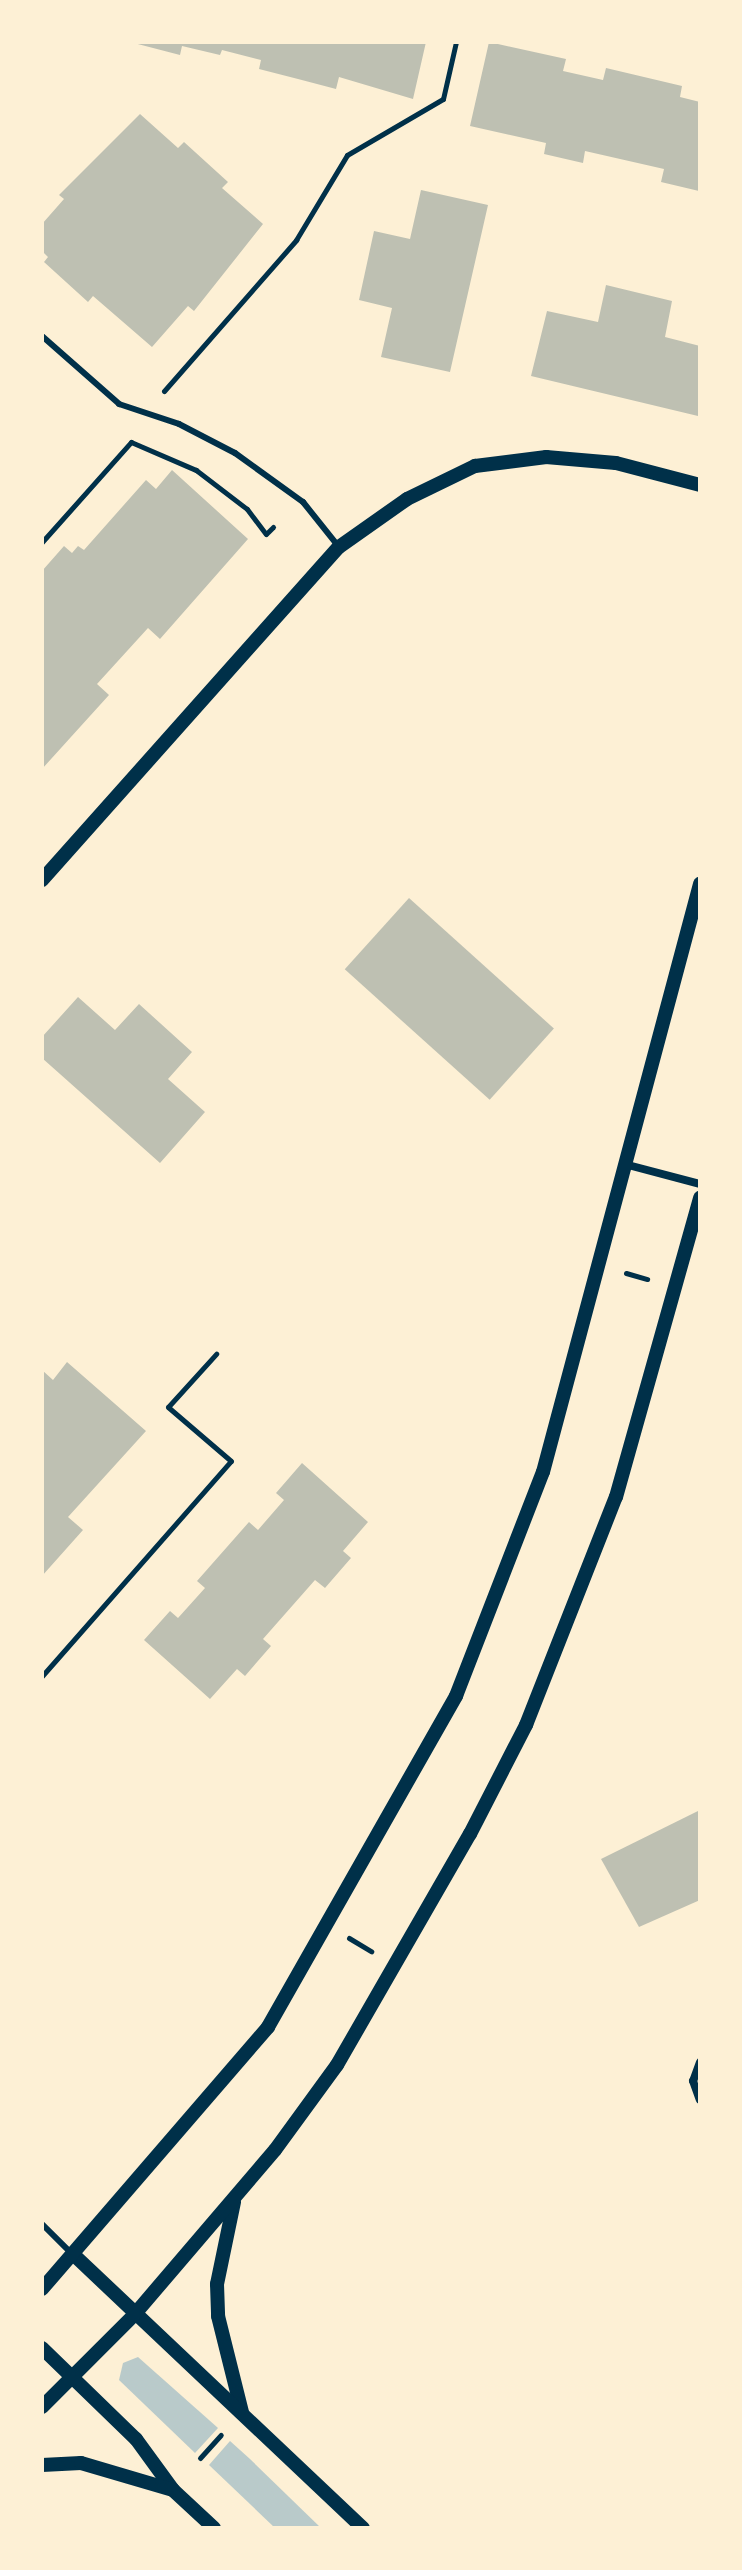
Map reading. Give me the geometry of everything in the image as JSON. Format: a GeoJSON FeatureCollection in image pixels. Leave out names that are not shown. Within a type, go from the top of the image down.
{"type":"FeatureCollection","features":[{"type":"Feature","properties":{"kind":"street"},"geometry":{"type":"LineString","coordinates":[[42,880],[339,547],[407,499],[475,466],[546,457],[616,463],[700,485]]}},
{"type":"Feature","properties":{"kind":"street"},"geometry":{"type":"LineString","coordinates":[[42,2289],[268,2027],[456,1696],[543,1472],[628,1165],[700,884]]}},
{"type":"Feature","properties":{"kind":"street"},"geometry":{"type":"LineString","coordinates":[[628,1165],[700,1184]]}},
{"type":"Feature","properties":{"kind":"street"},"geometry":{"type":"LineString","coordinates":[[42,2407],[74,2379],[134,2315],[235,2199],[359,2028],[526,1725],[616,1497],[649,1395],[700,1198]]}},
{"type":"Feature","properties":{"kind":"street"},"geometry":{"type":"LineString","coordinates":[[700,2062],[693,2081],[700,2100]]}},
{"type":"Feature","properties":{"kind":"street"},"geometry":{"type":"LineString","coordinates":[[235,2199],[218,2305],[242,2412]]}},
{"type":"Feature","properties":{"kind":"street"},"geometry":{"type":"LineString","coordinates":[[74,2255],[134,2315],[242,2412],[363,2528]]}},
{"type":"Feature","properties":{"kind":"street"},"geometry":{"type":"LineString","coordinates":[[42,2348],[136,2439],[173,2490],[214,2528]]}},
{"type":"Feature","properties":{"kind":"street"},"geometry":{"type":"LineString","coordinates":[[42,2465],[81,2463],[173,2490]]}},
{"type":"Feature","properties":{"kind":"lane"},"geometry":{"type":"LineString","coordinates":[[42,336],[119,404],[179,424],[247,461],[303,502],[339,547]]}},
{"type":"Feature","properties":{"kind":"lane"},"geometry":{"type":"LineString","coordinates":[[42,2224],[74,2255]]}},
{"type":"Feature","properties":{"kind":"path"},"geometry":{"type":"LineString","coordinates":[[152,386],[167,392],[267,275],[328,193],[347,155],[443,99],[456,42]]}},
{"type":"Feature","properties":{"kind":"path"},"geometry":{"type":"LineString","coordinates":[[42,542],[131,442],[196,470],[247,509],[266,534],[273,527]]}},
{"type":"Feature","properties":{"kind":"path"},"geometry":{"type":"LineString","coordinates":[[626,1273],[655,1282]]}},
{"type":"Feature","properties":{"kind":"path"},"geometry":{"type":"LineString","coordinates":[[42,1676],[231,1461],[168,1407],[216,1354]]}},
{"type":"Feature","properties":{"kind":"path"},"geometry":{"type":"LineString","coordinates":[[349,1938],[375,1954]]}},
{"type":"Feature","properties":{"kind":"path"},"geometry":{"type":"LineString","coordinates":[[200,2458],[222,2434]]}},
{"type":"Feature","properties":{"kind":"shaded area"},"geometry":{"type":"Polygon","coordinates":[[[138,2357],[218,2428],[195,2453],[119,2380],[123,2363],[138,2357]]]}},
{"type":"Feature","properties":{"kind":"shaded area"},"geometry":{"type":"Polygon","coordinates":[[[230,2441],[321,2528],[275,2528],[209,2465],[230,2441]]]}},
{"type":"Feature","properties":{"kind":"building"},"geometry":{"type":"Polygon","coordinates":[[[130,42],[426,42],[413,99],[339,77],[336,89],[259,69],[261,60],[222,50],[220,55],[182,46],[180,55],[130,42]]]}},
{"type":"Feature","properties":{"kind":"building"},"geometry":{"type":"Polygon","coordinates":[[[489,42],[566,59],[563,71],[603,80],[606,68],[682,86],[680,97],[700,102],[699,191],[661,182],[664,169],[585,151],[583,163],[544,154],[546,143],[470,126],[489,42]]]}},
{"type":"Feature","properties":{"kind":"building"},"geometry":{"type":"Polygon","coordinates":[[[140,114],[178,148],[184,142],[228,182],[222,188],[263,224],[194,311],[188,306],[152,347],[93,296],[88,302],[44,262],[48,257],[42,251],[42,224],[64,199],[59,195],[140,114]]]}},
{"type":"Feature","properties":{"kind":"building"},"geometry":{"type":"Polygon","coordinates":[[[421,190],[488,205],[450,372],[381,357],[392,308],[359,300],[374,231],[410,239],[421,190]]]}},
{"type":"Feature","properties":{"kind":"building"},"geometry":{"type":"Polygon","coordinates":[[[606,285],[672,301],[665,337],[700,346],[698,416],[531,376],[547,311],[598,322],[606,285]]]}},
{"type":"Feature","properties":{"kind":"building"},"geometry":{"type":"Polygon","coordinates":[[[172,470],[248,539],[160,639],[148,628],[97,684],[109,695],[42,769],[42,571],[64,546],[72,553],[78,546],[84,550],[146,480],[156,489],[172,470]]]}},
{"type":"Feature","properties":{"kind":"building"},"geometry":{"type":"Polygon","coordinates":[[[409,898],[554,1028],[490,1100],[345,969],[409,898]]]}},
{"type":"Feature","properties":{"kind":"building"},"geometry":{"type":"Polygon","coordinates":[[[78,997],[115,1030],[139,1004],[192,1052],[168,1079],[205,1112],[160,1163],[42,1058],[42,1037],[78,997]]]}},
{"type":"Feature","properties":{"kind":"building"},"geometry":{"type":"Polygon","coordinates":[[[67,1362],[146,1431],[68,1517],[83,1530],[42,1576],[42,1370],[53,1380],[67,1362]]]}},
{"type":"Feature","properties":{"kind":"building"},"geometry":{"type":"Polygon","coordinates":[[[302,1463],[368,1522],[343,1551],[351,1558],[325,1588],[315,1580],[263,1639],[271,1646],[245,1676],[237,1669],[210,1699],[144,1640],[170,1611],[178,1618],[205,1588],[197,1581],[249,1522],[258,1530],[284,1500],[276,1493],[302,1463]]]}},
{"type":"Feature","properties":{"kind":"building"},"geometry":{"type":"Polygon","coordinates":[[[700,1810],[700,1900],[639,1927],[601,1859],[700,1810]]]}}]}
